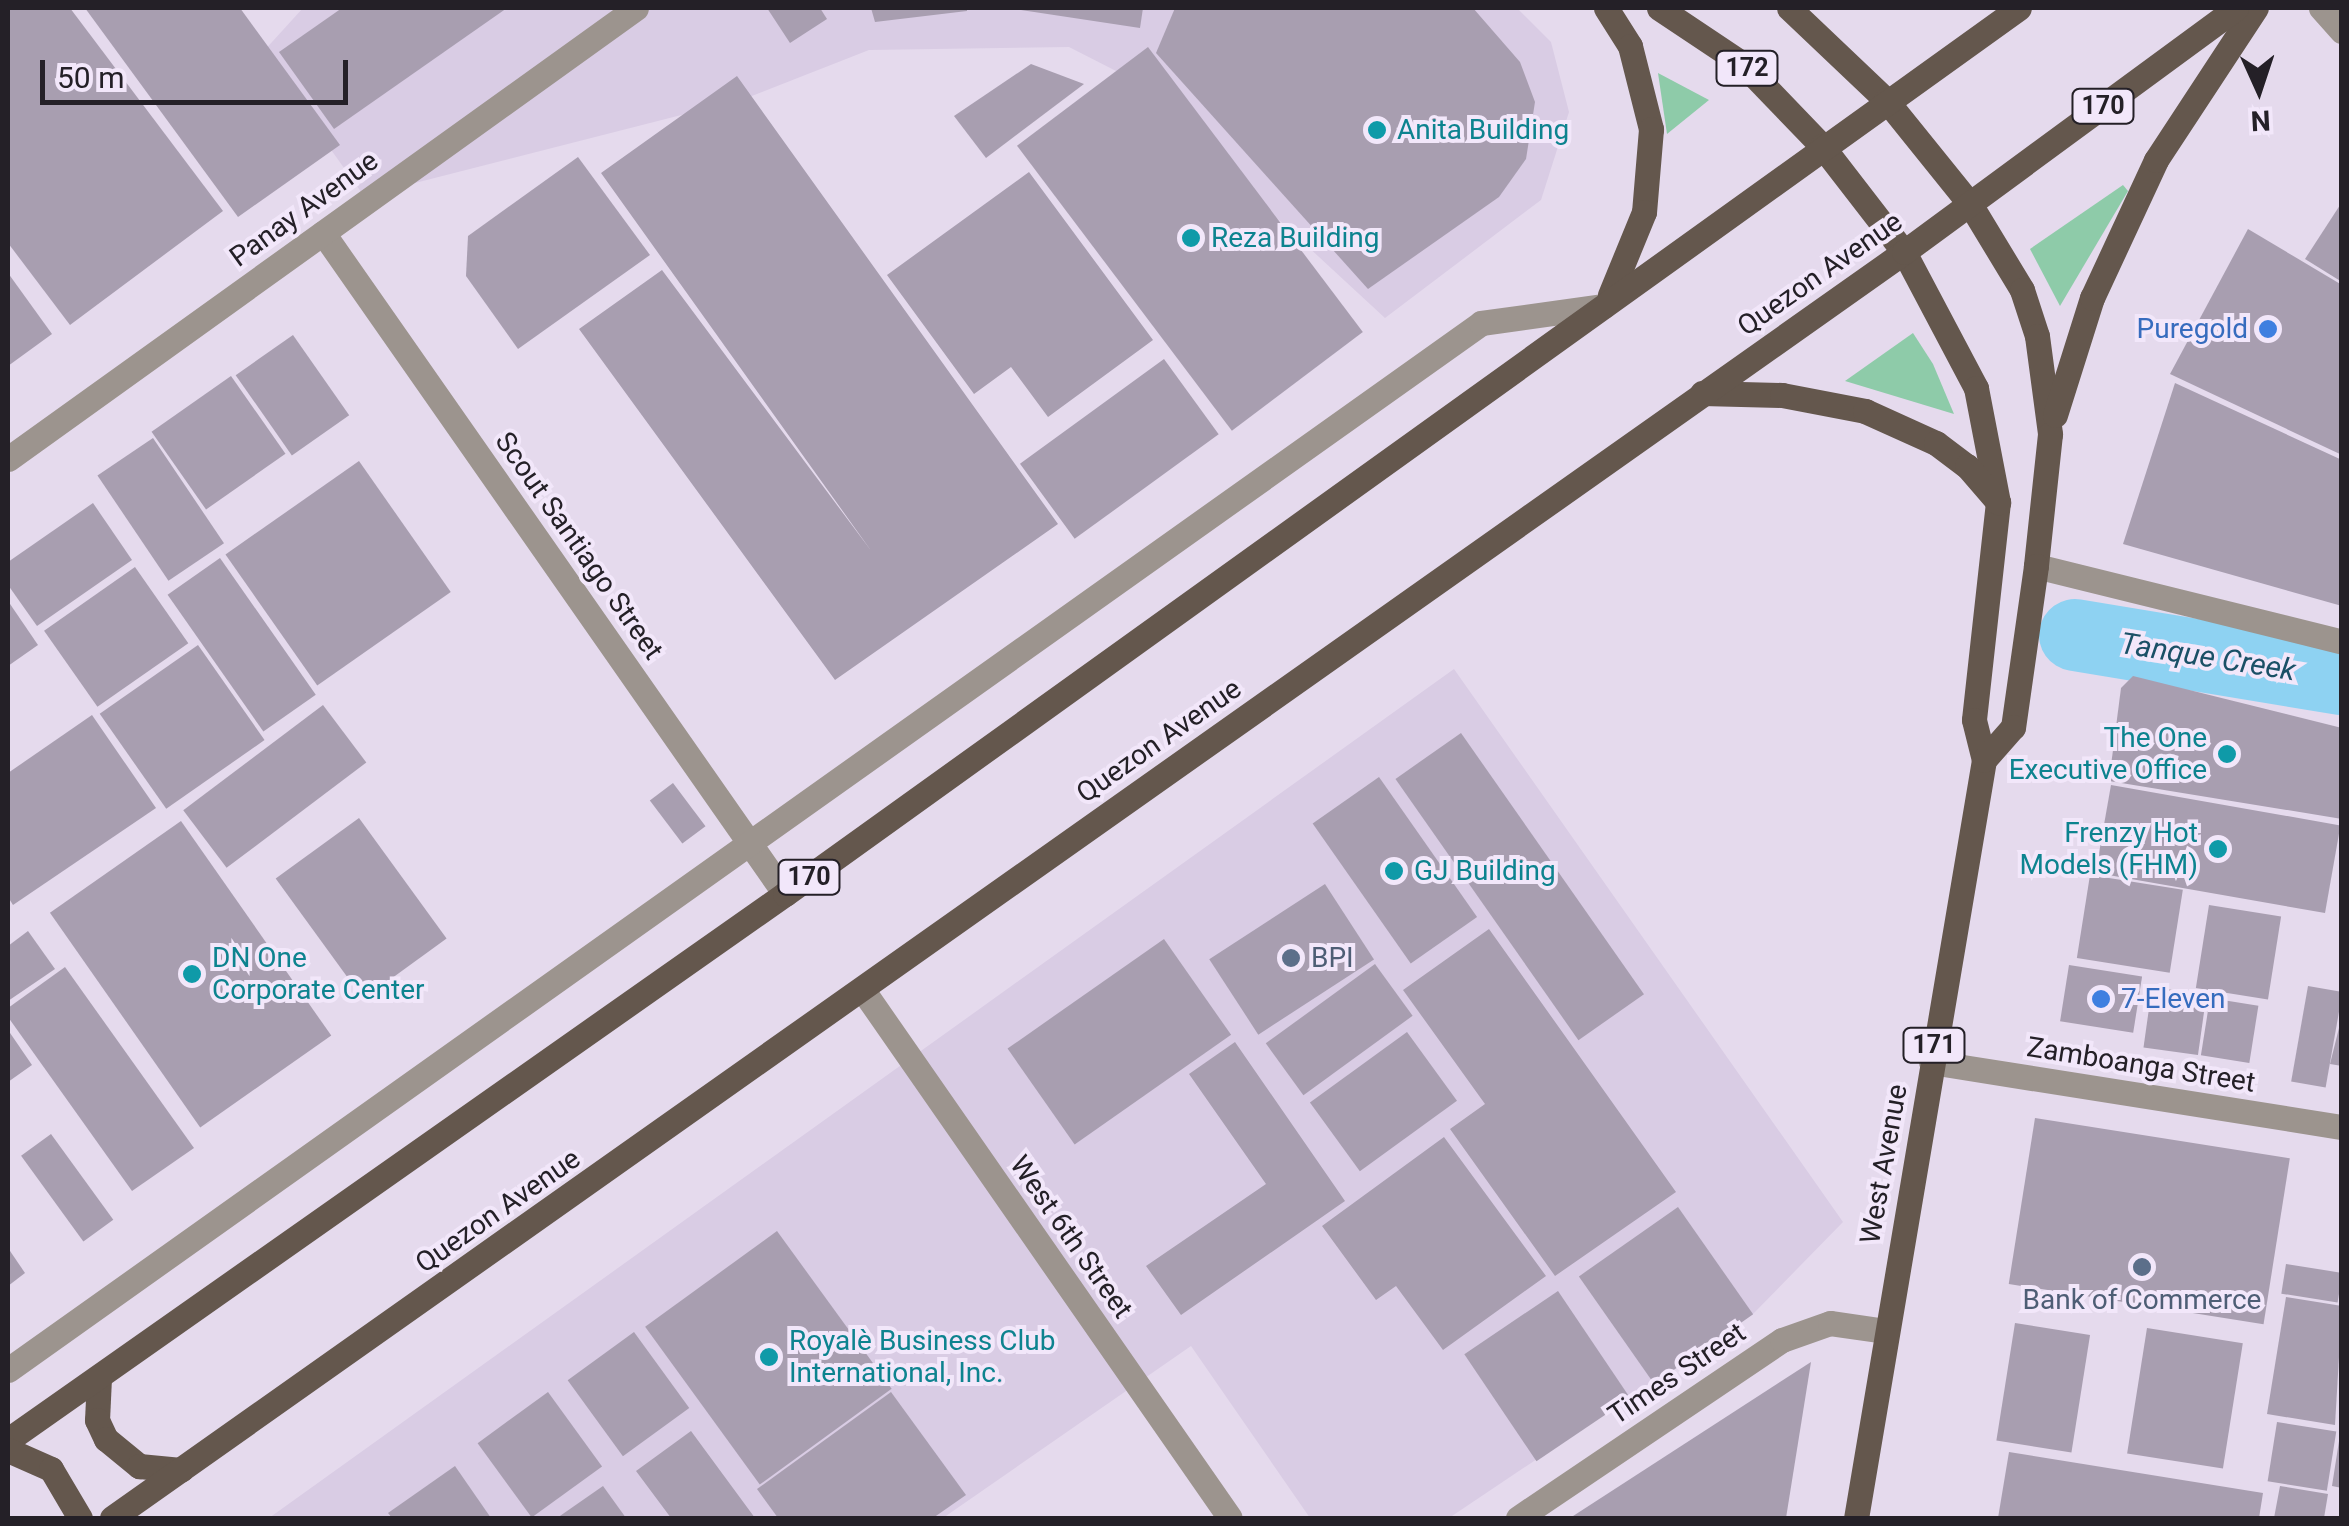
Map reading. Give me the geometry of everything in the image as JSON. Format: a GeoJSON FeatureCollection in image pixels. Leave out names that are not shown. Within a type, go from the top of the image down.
{"type":"FeatureCollection","features":[{"type":"Feature","properties":{"kind":"main road"},"geometry":{"type":"LineString","coordinates":[[1604,306],[1640,228],[1651,129],[1630,46],[1606,8]]}},
{"type":"Feature","properties":{"kind":"main road","name":"172"},"geometry":{"type":"LineString","coordinates":[[1658,8],[1743,64],[1822,146]]}},
{"type":"Feature","properties":{"kind":"main road","name":"172"},"geometry":{"type":"LineString","coordinates":[[1790,8],[1886,100]]}},
{"type":"Feature","properties":{"kind":"main road","name":"170"},"geometry":{"type":"LineString","coordinates":[[8,1440],[785,894],[2019,8]]}},
{"type":"Feature","properties":{"kind":"main road","name":"Quezon Avenue"},"geometry":{"type":"LineString","coordinates":[[112,1518],[1904,252],[2236,8]]}},
{"type":"Feature","properties":{"kind":"main road"},"geometry":{"type":"LineString","coordinates":[[2050,434],[2109,254],[2156,160],[2256,8]]}},
{"type":"Feature","properties":{"kind":"main road","name":"West Avenue"},"geometry":{"type":"LineString","coordinates":[[1886,100],[1970,204],[2022,290],[2038,336],[2050,434],[2034,579],[2013,726],[1984,760]]}},
{"type":"Feature","properties":{"kind":"main road","name":"West Avenue"},"geometry":{"type":"LineString","coordinates":[[1822,146],[1904,252],[1976,388],[1998,502],[1974,720],[1984,760],[1856,1518]]}},
{"type":"Feature","properties":{"kind":"main road"},"geometry":{"type":"LineString","coordinates":[[1702,394],[1782,396],[1865,411],[1936,443],[1968,466],[1998,502]]}},
{"type":"Feature","properties":{"kind":"main road"},"geometry":{"type":"LineString","coordinates":[[99,1378],[97,1420],[106,1439],[139,1466],[181,1470]]}},
{"type":"Feature","properties":{"kind":"main road"},"geometry":{"type":"LineString","coordinates":[[8,1450],[51,1469],[80,1518]]}},
{"type":"Feature","properties":{"kind":"street","name":"Panay Avenue"},"geometry":{"type":"LineString","coordinates":[[8,459],[636,8]]}},
{"type":"Feature","properties":{"kind":"street"},"geometry":{"type":"LineString","coordinates":[[2321,8],[2342,31]]}},
{"type":"Feature","properties":{"kind":"street","name":"Scout Santiago Street"},"geometry":{"type":"LineString","coordinates":[[323,233],[785,894]]}},
{"type":"Feature","properties":{"kind":"street","name":"170"},"geometry":{"type":"LineString","coordinates":[[8,1370],[747,840],[1481,323],[1604,306]]}},
{"type":"Feature","properties":{"kind":"street"},"geometry":{"type":"LineString","coordinates":[[2034,579],[2342,642]]}},
{"type":"Feature","properties":{"kind":"street","name":"West 6th Street"},"geometry":{"type":"LineString","coordinates":[[862,989],[1230,1518]]}},
{"type":"Feature","properties":{"kind":"street","name":"Zamboanga Street"},"geometry":{"type":"LineString","coordinates":[[1931,1062],[2342,1127]]}},
{"type":"Feature","properties":{"kind":"street","name":"Times Street"},"geometry":{"type":"LineString","coordinates":[[1518,1518],[1782,1340],[1830,1323],[1886,1331]]}},
{"type":"Feature","properties":{"kind":"shaded area"},"geometry":{"type":"Polygon","coordinates":[[[303,8],[1517,8],[1551,42],[1569,112],[1541,200],[1385,318],[1120,73],[1069,47],[869,50],[744,99],[364,196],[262,53],[303,8]]]}},
{"type":"Feature","properties":{"kind":"shaded area"},"geometry":{"type":"Polygon","coordinates":[[[1454,669],[1843,1222],[1753,1314],[1449,1518],[1310,1518],[1191,1346],[943,1518],[269,1518],[1454,669]]]}},
{"type":"Feature","properties":{"kind":"green space"},"geometry":{"type":"Polygon","coordinates":[[[1658,73],[1709,100],[1667,134],[1658,73]]]}},
{"type":"Feature","properties":{"kind":"green space"},"geometry":{"type":"Polygon","coordinates":[[[2123,185],[2128,191],[2060,306],[2030,249],[2123,185]]]}},
{"type":"Feature","properties":{"kind":"green space"},"geometry":{"type":"Polygon","coordinates":[[[1913,333],[1933,364],[1954,414],[1845,381],[1913,333]]]}},
{"type":"Feature","properties":{"kind":"building"},"geometry":{"type":"Polygon","coordinates":[[[70,8],[223,211],[70,325],[8,243],[8,9],[70,8]]]}},
{"type":"Feature","properties":{"kind":"building"},"geometry":{"type":"Polygon","coordinates":[[[85,8],[240,8],[340,145],[238,217],[85,8]]]}},
{"type":"Feature","properties":{"kind":"building"},"geometry":{"type":"Polygon","coordinates":[[[342,8],[507,8],[334,129],[279,52],[342,8]]]}},
{"type":"Feature","properties":{"kind":"building"},"geometry":{"type":"Polygon","coordinates":[[[767,8],[820,8],[827,19],[790,43],[767,8]]]}},
{"type":"Feature","properties":{"kind":"building"},"geometry":{"type":"Polygon","coordinates":[[[871,8],[967,8],[967,11],[875,22],[871,8]]]}},
{"type":"Feature","properties":{"kind":"building"},"geometry":{"type":"Polygon","coordinates":[[[1008,8],[1143,8],[1140,28],[1008,8]]]}},
{"type":"Feature","properties":{"kind":"building","name":"Anita Building"},"geometry":{"type":"Polygon","coordinates":[[[1175,8],[1473,8],[1520,62],[1535,102],[1526,159],[1499,197],[1368,289],[1156,53],[1175,8]]]}},
{"type":"Feature","properties":{"kind":"building","name":"Reza Building"},"geometry":{"type":"Polygon","coordinates":[[[1148,47],[1363,332],[1232,431],[1017,146],[1148,47]]]}},
{"type":"Feature","properties":{"kind":"building"},"geometry":{"type":"Polygon","coordinates":[[[1031,64],[1084,84],[986,158],[954,116],[1031,64]]]}},
{"type":"Feature","properties":{"kind":"building"},"geometry":{"type":"Polygon","coordinates":[[[737,76],[1058,524],[835,680],[579,329],[662,270],[872,552],[601,173],[737,76]]]}},
{"type":"Feature","properties":{"kind":"building"},"geometry":{"type":"Polygon","coordinates":[[[578,157],[650,255],[518,349],[466,276],[468,236],[578,157]]]}},
{"type":"Feature","properties":{"kind":"building"},"geometry":{"type":"Polygon","coordinates":[[[1029,172],[1153,340],[1048,417],[1011,367],[974,394],[887,275],[1029,172]]]}},
{"type":"Feature","properties":{"kind":"building"},"geometry":{"type":"Polygon","coordinates":[[[2342,202],[2342,282],[2305,259],[2342,202]]]}},
{"type":"Feature","properties":{"kind":"building","name":"Puregold"},"geometry":{"type":"Polygon","coordinates":[[[2248,229],[2342,285],[2342,455],[2170,374],[2248,229]]]}},
{"type":"Feature","properties":{"kind":"building"},"geometry":{"type":"Polygon","coordinates":[[[8,273],[52,334],[8,366],[8,273]]]}},
{"type":"Feature","properties":{"kind":"building"},"geometry":{"type":"Polygon","coordinates":[[[293,335],[349,415],[292,455],[236,375],[293,335]]]}},
{"type":"Feature","properties":{"kind":"building"},"geometry":{"type":"Polygon","coordinates":[[[1164,359],[1219,434],[1075,539],[1020,464],[1164,359]]]}},
{"type":"Feature","properties":{"kind":"building"},"geometry":{"type":"Polygon","coordinates":[[[231,376],[285,454],[206,509],[152,432],[231,376]]]}},
{"type":"Feature","properties":{"kind":"building"},"geometry":{"type":"Polygon","coordinates":[[[2175,383],[2342,460],[2342,606],[2123,544],[2175,383]]]}},
{"type":"Feature","properties":{"kind":"building"},"geometry":{"type":"Polygon","coordinates":[[[153,438],[224,543],[168,581],[97,475],[153,438]]]}},
{"type":"Feature","properties":{"kind":"building"},"geometry":{"type":"Polygon","coordinates":[[[359,461],[451,592],[317,686],[225,554],[359,461]]]}},
{"type":"Feature","properties":{"kind":"building"},"geometry":{"type":"Polygon","coordinates":[[[93,503],[132,560],[37,626],[8,585],[8,562],[93,503]]]}},
{"type":"Feature","properties":{"kind":"building"},"geometry":{"type":"Polygon","coordinates":[[[220,558],[316,695],[263,732],[168,595],[220,558]]]}},
{"type":"Feature","properties":{"kind":"building"},"geometry":{"type":"Polygon","coordinates":[[[135,567],[188,643],[97,707],[44,631],[135,567]]]}},
{"type":"Feature","properties":{"kind":"building"},"geometry":{"type":"Polygon","coordinates":[[[8,601],[38,645],[8,666],[8,601]]]}},
{"type":"Feature","properties":{"kind":"building"},"geometry":{"type":"Polygon","coordinates":[[[198,645],[265,740],[166,809],[100,714],[198,645]]]}},
{"type":"Feature","properties":{"kind":"building","name":"The One Executive Office"},"geometry":{"type":"Polygon","coordinates":[[[2133,676],[2342,728],[2342,819],[2109,781],[2121,688],[2133,676]]]}},
{"type":"Feature","properties":{"kind":"building"},"geometry":{"type":"Polygon","coordinates":[[[323,705],[366,763],[227,868],[183,810],[323,705]]]}},
{"type":"Feature","properties":{"kind":"building"},"geometry":{"type":"Polygon","coordinates":[[[92,715],[156,808],[13,905],[8,897],[8,773],[92,715]]]}},
{"type":"Feature","properties":{"kind":"building"},"geometry":{"type":"Polygon","coordinates":[[[1461,733],[1644,994],[1578,1040],[1395,779],[1461,733]]]}},
{"type":"Feature","properties":{"kind":"building","name":"GJ Building"},"geometry":{"type":"Polygon","coordinates":[[[1379,777],[1477,917],[1411,964],[1313,823],[1379,777]]]}},
{"type":"Feature","properties":{"kind":"building"},"geometry":{"type":"Polygon","coordinates":[[[673,783],[705,826],[682,844],[650,800],[673,783]]]}},
{"type":"Feature","properties":{"kind":"building","name":"Frenzy Hot Models (FHM)"},"geometry":{"type":"Polygon","coordinates":[[[2111,785],[2340,825],[2325,913],[2096,873],[2111,785]]]}},
{"type":"Feature","properties":{"kind":"building"},"geometry":{"type":"Polygon","coordinates":[[[359,818],[447,939],[363,999],[276,879],[359,818]]]}},
{"type":"Feature","properties":{"kind":"building","name":"DN One Corporate Center"},"geometry":{"type":"Polygon","coordinates":[[[181,821],[331,1036],[200,1127],[50,913],[181,821]]]}},
{"type":"Feature","properties":{"kind":"building"},"geometry":{"type":"Polygon","coordinates":[[[2090,875],[2183,890],[2170,973],[2077,958],[2090,875]]]}},
{"type":"Feature","properties":{"kind":"building","name":"BPI"},"geometry":{"type":"Polygon","coordinates":[[[1325,884],[1374,959],[1258,1035],[1209,959],[1325,884]]]}},
{"type":"Feature","properties":{"kind":"building"},"geometry":{"type":"Polygon","coordinates":[[[2209,905],[2281,916],[2268,999],[2196,988],[2209,905]]]}},
{"type":"Feature","properties":{"kind":"building"},"geometry":{"type":"Polygon","coordinates":[[[1489,929],[1676,1192],[1555,1276],[1450,1129],[1485,1104],[1403,990],[1489,929]]]}},
{"type":"Feature","properties":{"kind":"building"},"geometry":{"type":"Polygon","coordinates":[[[28,931],[55,969],[8,1001],[8,946],[28,931]]]}},
{"type":"Feature","properties":{"kind":"building"},"geometry":{"type":"Polygon","coordinates":[[[1164,939],[1231,1035],[1075,1144],[1008,1049],[1164,939]]]}},
{"type":"Feature","properties":{"kind":"building"},"geometry":{"type":"Polygon","coordinates":[[[1375,964],[1413,1016],[1303,1095],[1266,1043],[1375,964]]]}},
{"type":"Feature","properties":{"kind":"building","name":"7-Eleven"},"geometry":{"type":"Polygon","coordinates":[[[2069,965],[2142,977],[2133,1033],[2060,1021],[2069,965]]]}},
{"type":"Feature","properties":{"kind":"building"},"geometry":{"type":"Polygon","coordinates":[[[65,967],[194,1148],[132,1191],[8,1017],[8,1008],[65,967]]]}},
{"type":"Feature","properties":{"kind":"building"},"geometry":{"type":"Polygon","coordinates":[[[2308,986],[2342,992],[2326,1088],[2291,1082],[2308,986]]]}},
{"type":"Feature","properties":{"kind":"building"},"geometry":{"type":"Polygon","coordinates":[[[2152,987],[2206,995],[2198,1055],[2144,1047],[2152,987]]]}},
{"type":"Feature","properties":{"kind":"building"},"geometry":{"type":"Polygon","coordinates":[[[2210,998],[2258,1006],[2249,1063],[2201,1055],[2210,998]]]}},
{"type":"Feature","properties":{"kind":"building"},"geometry":{"type":"Polygon","coordinates":[[[2342,1016],[2342,1066],[2330,1064],[2342,1016]]]}},
{"type":"Feature","properties":{"kind":"building"},"geometry":{"type":"Polygon","coordinates":[[[8,1030],[32,1065],[8,1082],[8,1030]]]}},
{"type":"Feature","properties":{"kind":"building"},"geometry":{"type":"Polygon","coordinates":[[[1407,1032],[1457,1101],[1360,1171],[1310,1103],[1407,1032]]]}},
{"type":"Feature","properties":{"kind":"building"},"geometry":{"type":"Polygon","coordinates":[[[1235,1042],[1345,1201],[1181,1315],[1146,1266],[1266,1184],[1189,1074],[1235,1042]]]}},
{"type":"Feature","properties":{"kind":"building"},"geometry":{"type":"Polygon","coordinates":[[[2035,1118],[2290,1158],[2264,1324],[2009,1284],[2035,1118]]]}},
{"type":"Feature","properties":{"kind":"building"},"geometry":{"type":"Polygon","coordinates":[[[51,1134],[113,1220],[83,1242],[21,1156],[51,1134]]]}},
{"type":"Feature","properties":{"kind":"building"},"geometry":{"type":"Polygon","coordinates":[[[1444,1137],[1546,1276],[1443,1350],[1396,1286],[1376,1300],[1322,1226],[1444,1137]]]}},
{"type":"Feature","properties":{"kind":"building"},"geometry":{"type":"Polygon","coordinates":[[[1678,1207],[1753,1314],[1654,1384],[1579,1276],[1678,1207]]]}},
{"type":"Feature","properties":{"kind":"building","name":"Royalè Business Club International, Inc."},"geometry":{"type":"Polygon","coordinates":[[[777,1231],[892,1389],[760,1485],[645,1327],[777,1231]]]}},
{"type":"Feature","properties":{"kind":"building"},"geometry":{"type":"Polygon","coordinates":[[[8,1248],[25,1273],[8,1286],[8,1248]]]}},
{"type":"Feature","properties":{"kind":"building"},"geometry":{"type":"Polygon","coordinates":[[[2286,1264],[2342,1273],[2338,1303],[2281,1294],[2286,1264]]]}},
{"type":"Feature","properties":{"kind":"building"},"geometry":{"type":"Polygon","coordinates":[[[1558,1291],[1630,1398],[1536,1461],[1464,1354],[1558,1291]]]}},
{"type":"Feature","properties":{"kind":"building"},"geometry":{"type":"Polygon","coordinates":[[[2286,1297],[2342,1306],[2335,1425],[2267,1414],[2286,1297]]]}},
{"type":"Feature","properties":{"kind":"building"},"geometry":{"type":"Polygon","coordinates":[[[2015,1323],[2090,1335],[2071,1452],[1996,1441],[2015,1323]]]}},
{"type":"Feature","properties":{"kind":"building"},"geometry":{"type":"Polygon","coordinates":[[[2147,1328],[2243,1343],[2223,1469],[2127,1453],[2147,1328]]]}},
{"type":"Feature","properties":{"kind":"building"},"geometry":{"type":"Polygon","coordinates":[[[634,1332],[689,1408],[623,1456],[568,1380],[634,1332]]]}},
{"type":"Feature","properties":{"kind":"building"},"geometry":{"type":"Polygon","coordinates":[[[1811,1362],[1786,1518],[1570,1518],[1811,1362]]]}},
{"type":"Feature","properties":{"kind":"building"},"geometry":{"type":"Polygon","coordinates":[[[548,1392],[602,1466],[532,1518],[478,1443],[548,1392]]]}},
{"type":"Feature","properties":{"kind":"building"},"geometry":{"type":"Polygon","coordinates":[[[891,1392],[966,1495],[933,1518],[778,1518],[757,1489],[891,1392]]]}},
{"type":"Feature","properties":{"kind":"building"},"geometry":{"type":"Polygon","coordinates":[[[2277,1422],[2336,1431],[2327,1491],[2268,1481],[2277,1422]]]}},
{"type":"Feature","properties":{"kind":"building"},"geometry":{"type":"Polygon","coordinates":[[[691,1431],[755,1518],[671,1518],[636,1471],[691,1431]]]}},
{"type":"Feature","properties":{"kind":"building"},"geometry":{"type":"Polygon","coordinates":[[[2342,1441],[2342,1488],[2332,1486],[2342,1441]]]}},
{"type":"Feature","properties":{"kind":"building"},"geometry":{"type":"Polygon","coordinates":[[[2009,1452],[2263,1493],[2259,1518],[1998,1518],[2009,1452]]]}},
{"type":"Feature","properties":{"kind":"building"},"geometry":{"type":"Polygon","coordinates":[[[455,1466],[491,1518],[392,1518],[388,1513],[455,1466]]]}},
{"type":"Feature","properties":{"kind":"building"},"geometry":{"type":"Polygon","coordinates":[[[603,1486],[626,1518],[557,1518],[603,1486]]]}},
{"type":"Feature","properties":{"kind":"building"},"geometry":{"type":"Polygon","coordinates":[[[2280,1486],[2328,1494],[2324,1518],[2274,1518],[2280,1486]]]}},
{"type":"Feature","properties":{"kind":"waterway","name":"Tanque Creek"},"geometry":{"type":"LineString","coordinates":[[2075,635],[2342,679]]}},
{"type":"Feature","properties":{"kind":"place","name":"Anita Building"},"geometry":{"type":"Point","coordinates":[1377,130]}},
{"type":"Feature","properties":{"kind":"place","name":"Reza Building"},"geometry":{"type":"Point","coordinates":[1191,238]}},
{"type":"Feature","properties":{"kind":"place","name":"Puregold"},"geometry":{"type":"Point","coordinates":[2268,329]}},
{"type":"Feature","properties":{"kind":"place","name":"The One Executive Office"},"geometry":{"type":"Point","coordinates":[2227,754]}},
{"type":"Feature","properties":{"kind":"place","name":"Frenzy Hot Models (FHM)"},"geometry":{"type":"Point","coordinates":[2218,849]}},
{"type":"Feature","properties":{"kind":"place","name":"GJ Building"},"geometry":{"type":"Point","coordinates":[1394,871]}},
{"type":"Feature","properties":{"kind":"place","name":"BPI"},"geometry":{"type":"Point","coordinates":[1291,958]}},
{"type":"Feature","properties":{"kind":"place","name":"DN One Corporate Center"},"geometry":{"type":"Point","coordinates":[192,974]}},
{"type":"Feature","properties":{"kind":"place","name":"7-Eleven"},"geometry":{"type":"Point","coordinates":[2101,999]}},
{"type":"Feature","properties":{"kind":"place","name":"Bank of Commerce"},"geometry":{"type":"Point","coordinates":[2142,1267]}},
{"type":"Feature","properties":{"kind":"place","name":"Royalè Business Club International, Inc."},"geometry":{"type":"Point","coordinates":[769,1357]}}]}
